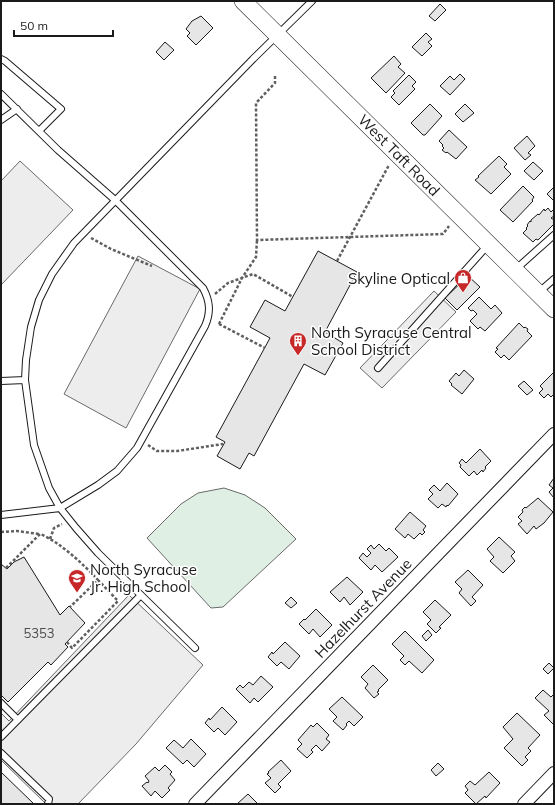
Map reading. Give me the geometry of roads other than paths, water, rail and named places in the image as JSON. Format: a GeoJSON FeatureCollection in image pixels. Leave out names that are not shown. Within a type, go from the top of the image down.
{"type":"FeatureCollection","features":[{"type":"Feature","properties":{"kind":"main road","name":"West Taft Road"},"geometry":{"type":"LineString","coordinates":[[243,1],[554,309]]}},
{"type":"Feature","properties":{"kind":"street","name":"Hazelhurst Avenue"},"geometry":{"type":"LineString","coordinates":[[195,804],[554,434]]}},
{"type":"Feature","properties":{"kind":"street"},"geometry":{"type":"LineString","coordinates":[[524,804],[554,773]]}},
{"type":"Feature","properties":{"kind":"lane"},"geometry":{"type":"LineString","coordinates":[[195,648],[98,553],[69,520],[60,508],[49,488],[34,445],[25,380],[26,360],[31,327],[39,300],[52,274],[74,243],[277,34],[312,1]]}},
{"type":"Feature","properties":{"kind":"lane"},"geometry":{"type":"LineString","coordinates":[[1,59],[5,60],[61,109],[39,131]]}},
{"type":"Feature","properties":{"kind":"lane"},"geometry":{"type":"LineString","coordinates":[[1,94],[39,131],[115,200],[203,288],[210,307],[208,318],[137,448],[117,471],[98,485],[60,508],[1,515]]}},
{"type":"Feature","properties":{"kind":"lane"},"geometry":{"type":"LineString","coordinates":[[1,120],[17,109]]}},
{"type":"Feature","properties":{"kind":"lane"},"geometry":{"type":"LineString","coordinates":[[515,270],[554,235]]}},
{"type":"Feature","properties":{"kind":"lane"},"geometry":{"type":"LineString","coordinates":[[378,368],[489,244]]}},
{"type":"Feature","properties":{"kind":"lane"},"geometry":{"type":"LineString","coordinates":[[538,294],[554,279]]}},
{"type":"Feature","properties":{"kind":"lane"},"geometry":{"type":"LineString","coordinates":[[1,381],[25,380]]}},
{"type":"Feature","properties":{"kind":"lane"},"geometry":{"type":"LineString","coordinates":[[1,737],[141,595]]}},
{"type":"Feature","properties":{"kind":"lane"},"geometry":{"type":"LineString","coordinates":[[1,703],[18,720]]}},
{"type":"Feature","properties":{"kind":"lane"},"geometry":{"type":"LineString","coordinates":[[1,753],[49,800],[48,804]]}},
{"type":"Feature","properties":{"kind":"place","name":"Skyline Optical"},"geometry":{"type":"Point","coordinates":[463,293]}},
{"type":"Feature","properties":{"kind":"place","name":"North Syracuse Central School District"},"geometry":{"type":"Point","coordinates":[298,356]}},
{"type":"Feature","properties":{"kind":"place","name":"North Syracuse Jr. High School"},"geometry":{"type":"Point","coordinates":[77,593]}}]}
